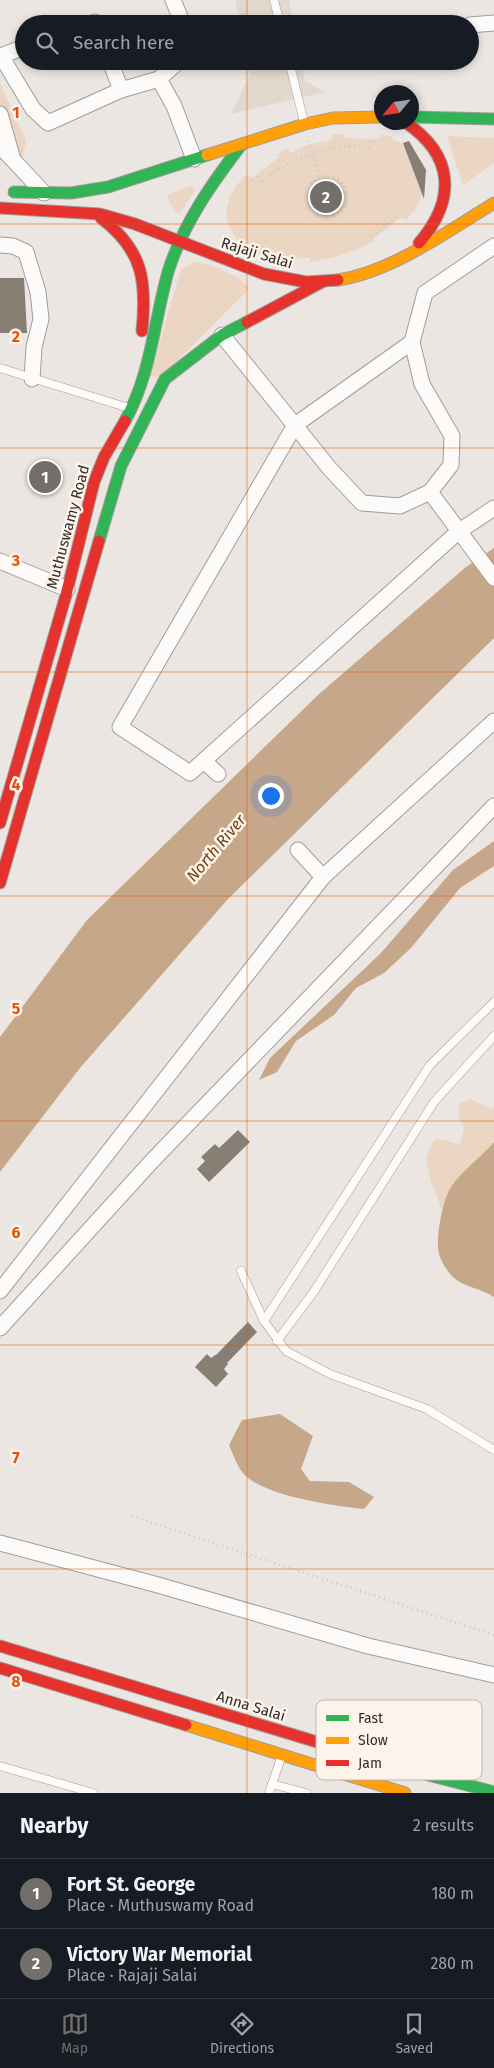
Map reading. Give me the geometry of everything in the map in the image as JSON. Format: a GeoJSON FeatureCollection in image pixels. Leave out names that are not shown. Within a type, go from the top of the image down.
{"type":"FeatureCollection","features":[{"type":"Feature","properties":{"kind":"main road"},"geometry":{"type":"LineString","coordinates":[[0,192],[86,192],[128,181],[305,124],[333,118],[374,117]]}},
{"type":"Feature","properties":{"kind":"main road"},"geometry":{"type":"LineString","coordinates":[[419,117],[494,119]]}},
{"type":"Feature","properties":{"kind":"main road"},"geometry":{"type":"LineString","coordinates":[[409,252],[427,236],[438,221],[447,192],[441,161],[432,144],[419,130]]}},
{"type":"Feature","properties":{"kind":"main road","name":"Muthuswamy Road"},"geometry":{"type":"LineString","coordinates":[[0,824],[6,777],[67,589],[94,482],[106,450],[131,409],[146,371],[169,270],[178,242],[210,186],[242,144]]}},
{"type":"Feature","properties":{"kind":"main road","name":"Rajaji Salai"},"geometry":{"type":"LineString","coordinates":[[0,208],[87,212],[121,219],[283,280],[322,282],[361,272],[409,252],[494,203]]}},
{"type":"Feature","properties":{"kind":"main road"},"geometry":{"type":"LineString","coordinates":[[87,212],[112,225],[123,236],[137,258],[142,273],[145,306],[133,380],[131,409]]}},
{"type":"Feature","properties":{"kind":"main road"},"geometry":{"type":"LineString","coordinates":[[0,883],[121,466],[165,380],[178,366],[222,335],[322,282]]}},
{"type":"Feature","properties":{"kind":"main road","name":"Anna Salai"},"geometry":{"type":"LineString","coordinates":[[0,1646],[316,1742]]}},
{"type":"Feature","properties":{"kind":"main road"},"geometry":{"type":"LineString","coordinates":[[0,1668],[316,1765]]}},
{"type":"Feature","properties":{"kind":"main road"},"geometry":{"type":"LineString","coordinates":[[364,1780],[405,1793]]}},
{"type":"Feature","properties":{"kind":"main road","name":"Anna Salai"},"geometry":{"type":"LineString","coordinates":[[442,1780],[494,1792]]}},
{"type":"Feature","properties":{"kind":"street"},"geometry":{"type":"LineString","coordinates":[[173,0],[179,15]]}},
{"type":"Feature","properties":{"kind":"street"},"geometry":{"type":"LineString","coordinates":[[479,24],[494,23]]}},
{"type":"Feature","properties":{"kind":"street"},"geometry":{"type":"LineString","coordinates":[[15,50],[0,56],[33,109],[48,123],[121,90],[159,79],[169,70]]}},
{"type":"Feature","properties":{"kind":"street"},"geometry":{"type":"LineString","coordinates":[[113,70],[121,90]]}},
{"type":"Feature","properties":{"kind":"street"},"geometry":{"type":"LineString","coordinates":[[159,79],[174,106],[194,159]]}},
{"type":"Feature","properties":{"kind":"street"},"geometry":{"type":"LineString","coordinates":[[0,114],[13,160]]}},
{"type":"Feature","properties":{"kind":"street"},"geometry":{"type":"LineString","coordinates":[[0,146],[44,193]]}},
{"type":"Feature","properties":{"kind":"street"},"geometry":{"type":"LineString","coordinates":[[0,245],[13,246],[26,252],[34,274],[41,319],[34,348],[32,378]]}},
{"type":"Feature","properties":{"kind":"street"},"geometry":{"type":"LineString","coordinates":[[222,335],[330,469],[362,503],[400,506],[430,492],[451,465],[452,436],[422,384],[412,342],[425,293],[494,246]]}},
{"type":"Feature","properties":{"kind":"street"},"geometry":{"type":"LineString","coordinates":[[412,342],[295,426],[120,727],[190,773],[205,762],[458,532],[494,508]]}},
{"type":"Feature","properties":{"kind":"street"},"geometry":{"type":"LineString","coordinates":[[430,492],[494,578]]}},
{"type":"Feature","properties":{"kind":"street"},"geometry":{"type":"LineString","coordinates":[[0,561],[67,589]]}},
{"type":"Feature","properties":{"kind":"street"},"geometry":{"type":"LineString","coordinates":[[0,1290],[323,877],[494,721]]}},
{"type":"Feature","properties":{"kind":"street"},"geometry":{"type":"LineString","coordinates":[[205,762],[218,774]]}},
{"type":"Feature","properties":{"kind":"street"},"geometry":{"type":"LineString","coordinates":[[0,1328],[166,1147],[494,806]]}},
{"type":"Feature","properties":{"kind":"street"},"geometry":{"type":"LineString","coordinates":[[298,850],[323,877]]}},
{"type":"Feature","properties":{"kind":"street"},"geometry":{"type":"LineString","coordinates":[[0,1543],[158,1585],[368,1646],[494,1675]]}},
{"type":"Feature","properties":{"kind":"lane"},"geometry":{"type":"LineString","coordinates":[[274,0],[278,15]]}},
{"type":"Feature","properties":{"kind":"lane"},"geometry":{"type":"LineString","coordinates":[[291,70],[305,124]]}},
{"type":"Feature","properties":{"kind":"lane"},"geometry":{"type":"LineString","coordinates":[[0,368],[131,409]]}},
{"type":"Feature","properties":{"kind":"lane"},"geometry":{"type":"LineString","coordinates":[[264,1322],[430,1065],[494,1002]]}},
{"type":"Feature","properties":{"kind":"lane"},"geometry":{"type":"LineString","coordinates":[[277,1341],[314,1294],[434,1102],[494,1036]]}},
{"type":"Feature","properties":{"kind":"lane"},"geometry":{"type":"LineString","coordinates":[[240,1271],[264,1322],[286,1351],[306,1362],[427,1409],[494,1450]]}},
{"type":"Feature","properties":{"kind":"lane"},"geometry":{"type":"LineString","coordinates":[[270,1793],[282,1754]]}},
{"type":"Feature","properties":{"kind":"lane"},"geometry":{"type":"LineString","coordinates":[[0,1766],[93,1793]]}},
{"type":"Feature","properties":{"kind":"lane"},"geometry":{"type":"LineString","coordinates":[[272,1784],[306,1793]]}},
{"type":"Feature","properties":{"kind":"path"},"geometry":{"type":"LineString","coordinates":[[308,138],[320,178]]}},
{"type":"Feature","properties":{"kind":"path"},"geometry":{"type":"LineString","coordinates":[[252,180],[258,175],[263,181],[288,164],[313,154],[348,147],[370,147],[372,141],[379,142]]}},
{"type":"Feature","properties":{"kind":"path"},"geometry":{"type":"LineString","coordinates":[[320,178],[335,178],[344,187],[346,199],[344,206],[334,214],[321,215],[310,208],[307,201],[308,188],[320,178]]}},
{"type":"Feature","properties":{"kind":"path"},"geometry":{"type":"LineString","coordinates":[[372,236],[400,214]]}},
{"type":"Feature","properties":{"kind":"path"},"geometry":{"type":"LineString","coordinates":[[132,1516],[494,1635]]}},
{"type":"Feature","properties":{"kind":"shaded area"},"geometry":{"type":"Polygon","coordinates":[[[235,0],[289,0],[292,15],[238,15],[235,0]]]}},
{"type":"Feature","properties":{"kind":"shaded area"},"geometry":{"type":"Polygon","coordinates":[[[249,70],[303,70],[305,81],[325,92],[231,114],[250,74],[249,70]]]}},
{"type":"Feature","properties":{"kind":"shaded area"},"geometry":{"type":"Polygon","coordinates":[[[0,83],[26,141],[22,160],[0,160],[0,83]]]}},
{"type":"Feature","properties":{"kind":"shaded area"},"geometry":{"type":"Polygon","coordinates":[[[344,134],[345,138],[379,139],[381,134],[392,137],[392,139],[404,145],[418,157],[427,173],[425,174],[424,187],[418,205],[411,215],[406,220],[402,217],[374,238],[375,241],[367,245],[343,254],[310,262],[310,258],[271,257],[257,254],[244,247],[228,224],[227,216],[229,201],[241,180],[247,174],[251,178],[280,157],[278,154],[288,148],[291,153],[307,145],[332,140],[332,135],[344,134]]]}},
{"type":"Feature","properties":{"kind":"shaded area"},"geometry":{"type":"Polygon","coordinates":[[[447,136],[494,138],[494,163],[463,185],[447,136]]]}},
{"type":"Feature","properties":{"kind":"shaded area"},"geometry":{"type":"Polygon","coordinates":[[[190,186],[196,190],[178,214],[170,204],[168,195],[190,186]]]}},
{"type":"Feature","properties":{"kind":"shaded area"},"geometry":{"type":"Polygon","coordinates":[[[196,262],[226,271],[246,284],[249,289],[161,377],[150,376],[181,269],[196,262]]]}},
{"type":"Feature","properties":{"kind":"shaded area"},"geometry":{"type":"Polygon","coordinates":[[[471,1099],[492,1109],[494,1105],[494,1142],[451,1187],[443,1212],[431,1182],[426,1157],[434,1140],[460,1144],[464,1128],[458,1116],[459,1104],[471,1099]]]}},
{"type":"Feature","properties":{"kind":"water","name":"North River"},"geometry":{"type":"Polygon","coordinates":[[[494,548],[494,638],[228,899],[80,1068],[0,1172],[0,1037],[87,920],[318,695],[466,567],[494,548]]]}},
{"type":"Feature","properties":{"kind":"water"},"geometry":{"type":"Polygon","coordinates":[[[494,841],[494,866],[460,888],[411,948],[384,973],[356,988],[334,1015],[296,1041],[277,1072],[259,1080],[270,1058],[380,954],[453,870],[494,841]]]}},
{"type":"Feature","properties":{"kind":"water"},"geometry":{"type":"Polygon","coordinates":[[[494,1142],[494,1297],[463,1284],[453,1277],[441,1259],[438,1251],[438,1241],[443,1207],[448,1192],[460,1176],[494,1142]]]}},
{"type":"Feature","properties":{"kind":"water"},"geometry":{"type":"Polygon","coordinates":[[[280,1414],[313,1436],[301,1469],[310,1481],[349,1482],[374,1497],[364,1509],[282,1494],[252,1481],[243,1473],[229,1445],[242,1420],[280,1414]]]}},
{"type":"Feature","properties":{"kind":"building"},"geometry":{"type":"Polygon","coordinates":[[[409,141],[426,170],[424,199],[403,143],[409,141]]]}},
{"type":"Feature","properties":{"kind":"building"},"geometry":{"type":"Polygon","coordinates":[[[332,188],[336,203],[320,206],[317,192],[332,188]]]}},
{"type":"Feature","properties":{"kind":"building"},"geometry":{"type":"Polygon","coordinates":[[[0,278],[24,278],[27,333],[0,333],[0,278]]]}},
{"type":"Feature","properties":{"kind":"building"},"geometry":{"type":"Polygon","coordinates":[[[238,1130],[250,1142],[209,1182],[197,1169],[205,1161],[201,1157],[215,1144],[219,1148],[238,1130]]]}},
{"type":"Feature","properties":{"kind":"building"},"geometry":{"type":"Polygon","coordinates":[[[248,1322],[257,1332],[227,1363],[224,1369],[228,1374],[216,1387],[195,1367],[207,1354],[211,1358],[217,1354],[248,1322]]]}},
{"type":"Feature","properties":{"kind":"traffic: fast"},"geometry":{"type":"LineString","coordinates":[[419,117],[494,119]]}},
{"type":"Feature","properties":{"kind":"traffic: fast"},"geometry":{"type":"LineString","coordinates":[[125,421],[141,385],[163,291],[174,254],[199,205],[242,144]]}},
{"type":"Feature","properties":{"kind":"traffic: fast"},"geometry":{"type":"LineString","coordinates":[[14,192],[71,193],[108,187],[207,155]]}},
{"type":"Feature","properties":{"kind":"traffic: fast"},"geometry":{"type":"LineString","coordinates":[[99,541],[121,466],[165,379],[222,335],[247,322]]}},
{"type":"Feature","properties":{"kind":"traffic: fast"},"geometry":{"type":"LineString","coordinates":[[448,1780],[494,1792]]}},
{"type":"Feature","properties":{"kind":"traffic: slow"},"geometry":{"type":"LineString","coordinates":[[207,155],[305,124],[333,118],[374,117]]}},
{"type":"Feature","properties":{"kind":"traffic: slow"},"geometry":{"type":"LineString","coordinates":[[338,280],[358,276],[399,260],[439,238],[494,203]]}},
{"type":"Feature","properties":{"kind":"traffic: slow"},"geometry":{"type":"LineString","coordinates":[[186,1725],[316,1765]]}},
{"type":"Feature","properties":{"kind":"traffic: slow"},"geometry":{"type":"LineString","coordinates":[[363,1780],[405,1793]]}},
{"type":"Feature","properties":{"kind":"traffic: jam"},"geometry":{"type":"LineString","coordinates":[[415,130],[433,149],[441,163],[445,178],[440,210],[431,227],[419,243]]}},
{"type":"Feature","properties":{"kind":"traffic: jam"},"geometry":{"type":"LineString","coordinates":[[0,208],[100,214],[135,224],[264,274],[306,282],[338,280]]}},
{"type":"Feature","properties":{"kind":"traffic: jam"},"geometry":{"type":"LineString","coordinates":[[101,218],[126,242],[139,268],[144,297],[142,331]]}},
{"type":"Feature","properties":{"kind":"traffic: jam"},"geometry":{"type":"LineString","coordinates":[[247,322],[322,282]]}},
{"type":"Feature","properties":{"kind":"traffic: jam"},"geometry":{"type":"LineString","coordinates":[[0,823],[66,595],[94,482],[104,457],[125,421]]}},
{"type":"Feature","properties":{"kind":"traffic: jam"},"geometry":{"type":"LineString","coordinates":[[0,883],[99,541]]}},
{"type":"Feature","properties":{"kind":"traffic: jam"},"geometry":{"type":"LineString","coordinates":[[0,1646],[316,1742]]}},
{"type":"Feature","properties":{"kind":"traffic: jam"},"geometry":{"type":"LineString","coordinates":[[0,1668],[186,1725]]}},
{"type":"Feature","properties":{"kind":"place","name":"Victory War Memorial"},"geometry":{"type":"Point","coordinates":[326,197]}},
{"type":"Feature","properties":{"kind":"place","name":"Fort St. George"},"geometry":{"type":"Point","coordinates":[45,477]}}]}
